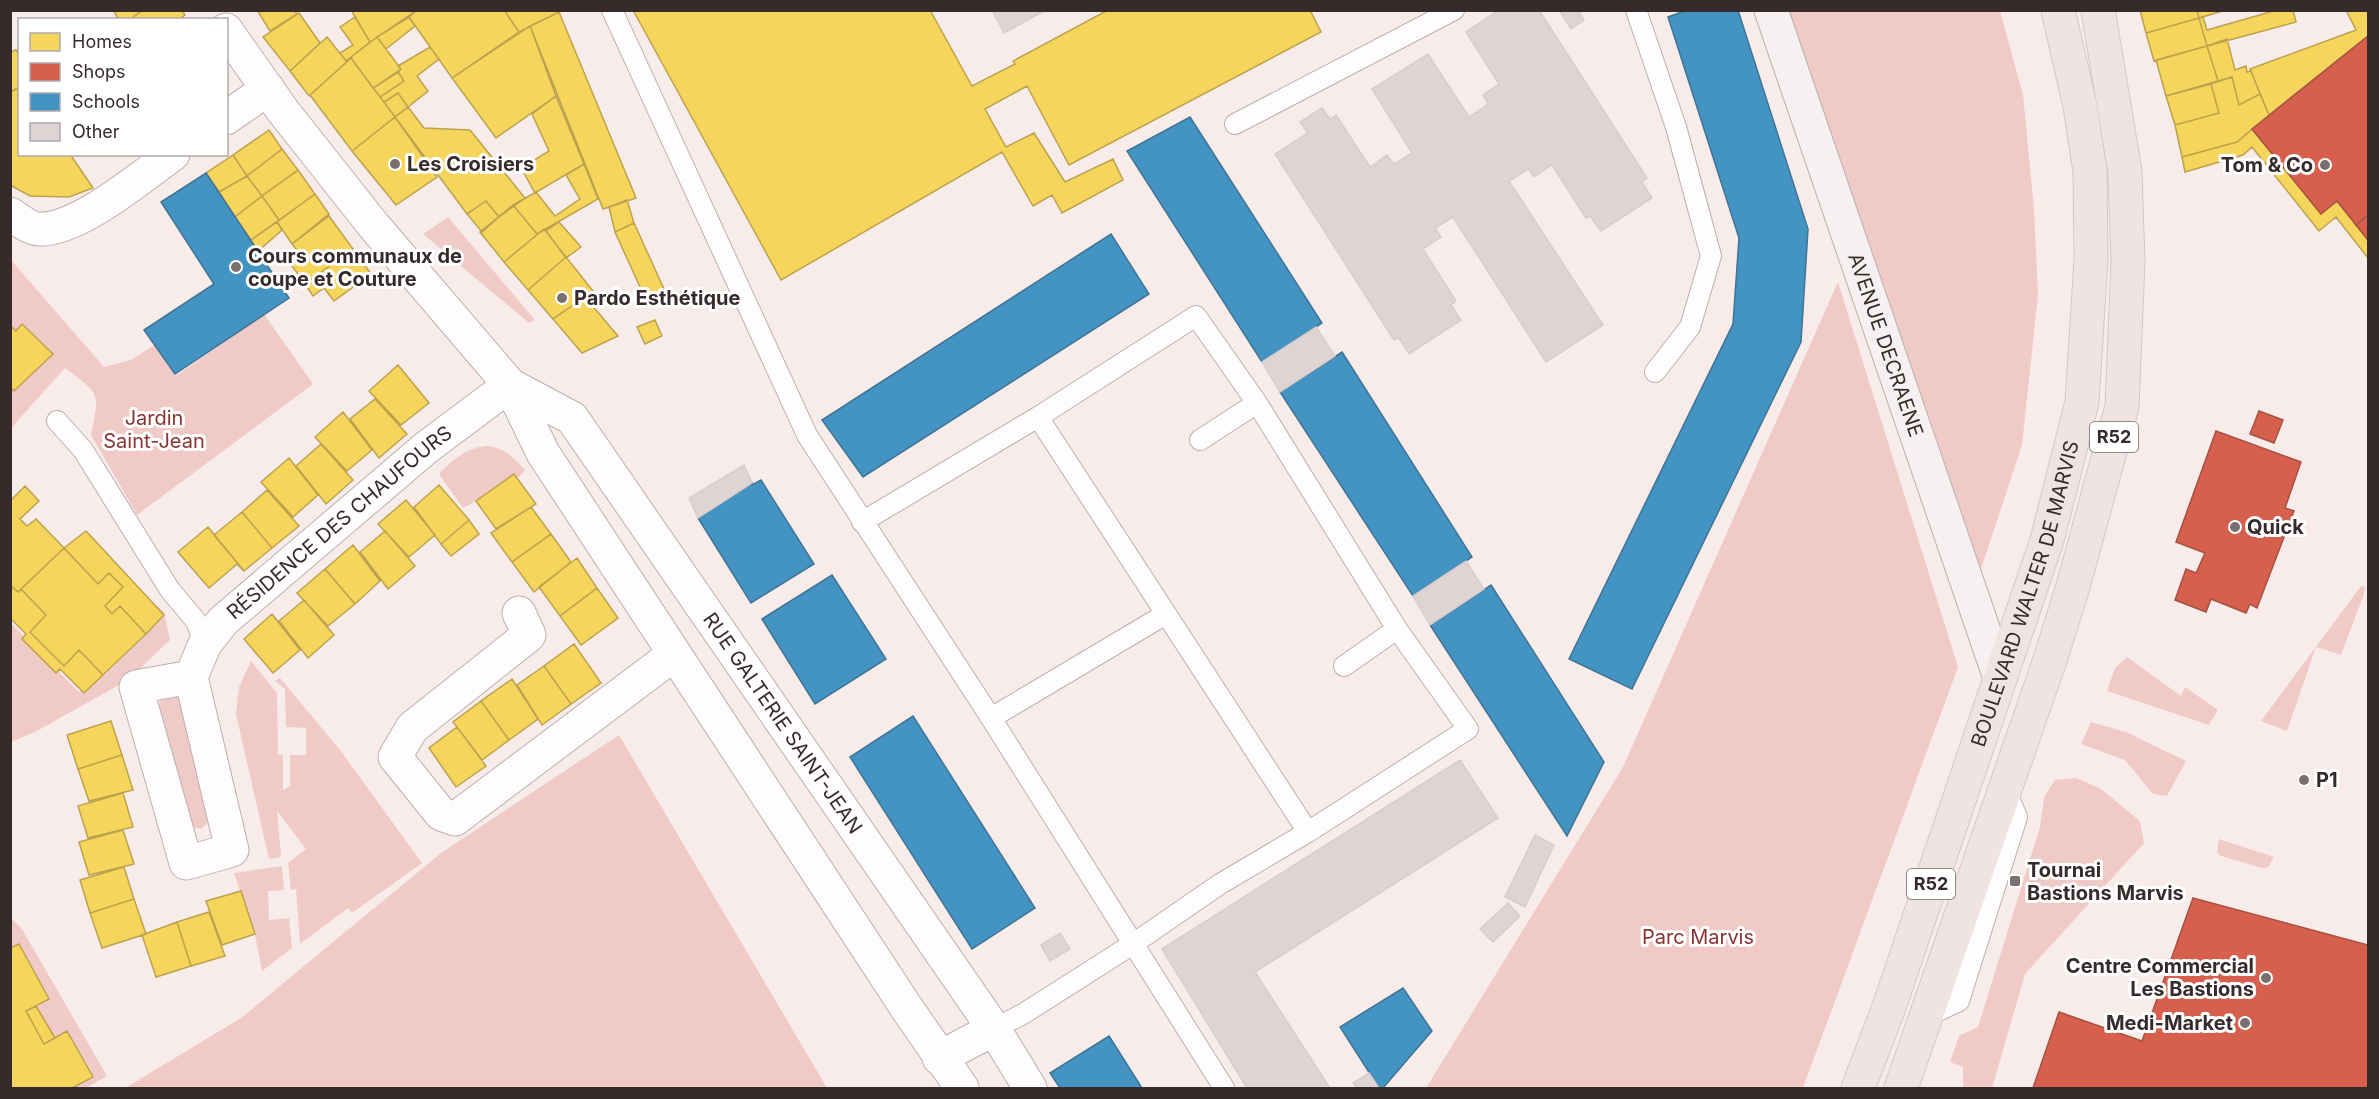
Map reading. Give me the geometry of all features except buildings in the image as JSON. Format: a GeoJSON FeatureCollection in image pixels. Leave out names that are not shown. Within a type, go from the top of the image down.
{"type":"FeatureCollection","features":[{"type":"Feature","properties":{"kind":"main road","name":"BOULEVARD WALTER DE MARVIS"},"geometry":{"type":"LineString","coordinates":[[1858,1089],[1888,1010],[2047,540],[2082,402],[2091,259],[2090,171],[2080,106],[2058,10]]}},
{"type":"Feature","properties":{"kind":"main road","name":"BOULEVARD WALTER DE MARVIS"},"geometry":{"type":"LineString","coordinates":[[1901,1089],[2004,787],[2021,745],[2074,583],[2122,407],[2128,261],[2125,172],[2098,10]]}},
{"type":"Feature","properties":{"kind":"street","name":"AVENUE DECRAENE"},"geometry":{"type":"LineString","coordinates":[[1771,10],[2000,678]]}},
{"type":"Feature","properties":{"kind":"street","name":"RUE GALTERIE SAINT-JEAN"},"geometry":{"type":"LineString","coordinates":[[228,33],[268,89],[374,226],[510,385],[543,453],[939,1058],[962,1089]]}},
{"type":"Feature","properties":{"kind":"street"},"geometry":{"type":"LineString","coordinates":[[228,117],[268,89]]}},
{"type":"Feature","properties":{"kind":"street"},"geometry":{"type":"LineString","coordinates":[[10,214],[36,230],[58,228],[85,215],[170,156]]}},
{"type":"Feature","properties":{"kind":"street","name":"RUE GALTERIE SAINT-JEAN"},"geometry":{"type":"LineString","coordinates":[[510,385],[572,418],[994,1029],[1030,1089]]}},
{"type":"Feature","properties":{"kind":"street","name":"RÉSIDENCE DES CHAUFOURS"},"geometry":{"type":"LineString","coordinates":[[191,677],[205,644],[223,621],[418,455],[510,385]]}},
{"type":"Feature","properties":{"kind":"street"},"geometry":{"type":"LineString","coordinates":[[519,614],[529,635],[412,728],[395,756],[441,814],[455,819],[673,654]]}},
{"type":"Feature","properties":{"kind":"street"},"geometry":{"type":"LineString","coordinates":[[191,677],[232,850],[186,863],[136,687],[191,677]]}},
{"type":"Feature","properties":{"kind":"street"},"geometry":{"type":"LineString","coordinates":[[939,1058],[994,1029]]}},
{"type":"Feature","properties":{"kind":"lane"},"geometry":{"type":"LineString","coordinates":[[612,10],[807,435],[991,718],[1224,1089]]}},
{"type":"Feature","properties":{"kind":"lane"},"geometry":{"type":"LineString","coordinates":[[1235,124],[1454,10]]}},
{"type":"Feature","properties":{"kind":"lane"},"geometry":{"type":"LineString","coordinates":[[1636,10],[1676,127],[1711,256],[1690,327],[1654,372]]}},
{"type":"Feature","properties":{"kind":"lane"},"geometry":{"type":"LineString","coordinates":[[862,522],[1038,417],[1196,316],[1257,403],[1397,629],[1468,729],[1308,832],[1220,884],[1133,944],[1023,1014],[994,1029]]}},
{"type":"Feature","properties":{"kind":"lane"},"geometry":{"type":"LineString","coordinates":[[1200,440],[1257,403]]}},
{"type":"Feature","properties":{"kind":"lane"},"geometry":{"type":"LineString","coordinates":[[1038,417],[1308,832]]}},
{"type":"Feature","properties":{"kind":"lane"},"geometry":{"type":"LineString","coordinates":[[57,421],[83,450],[170,590],[196,621],[205,644]]}},
{"type":"Feature","properties":{"kind":"lane"},"geometry":{"type":"LineString","coordinates":[[991,718],[1166,614]]}},
{"type":"Feature","properties":{"kind":"lane"},"geometry":{"type":"LineString","coordinates":[[1344,666],[1397,629]]}},
{"type":"Feature","properties":{"kind":"green space"},"geometry":{"type":"Polygon","coordinates":[[[1787,11],[2000,11],[2023,95],[2034,209],[2038,295],[2022,445],[1979,575],[1787,11]]]}},
{"type":"Feature","properties":{"kind":"green space"},"geometry":{"type":"Polygon","coordinates":[[[448,217],[535,320],[529,323],[423,234],[448,217]]]}},
{"type":"Feature","properties":{"kind":"green space","name":"Jardin Saint-Jean"},"geometry":{"type":"Polygon","coordinates":[[[10,259],[104,367],[131,360],[154,345],[176,376],[264,314],[313,384],[137,515],[91,435],[96,410],[94,395],[91,389],[65,368],[11,428],[10,259]]]}},
{"type":"Feature","properties":{"kind":"green space","name":"Parc Marvis"},"geometry":{"type":"Polygon","coordinates":[[[1838,282],[1958,667],[1803,1088],[1426,1088],[1623,767],[1838,282]]]}},
{"type":"Feature","properties":{"kind":"green space"},"geometry":{"type":"Polygon","coordinates":[[[485,446],[507,453],[525,470],[519,477],[514,475],[463,508],[439,474],[460,456],[472,449],[485,446]]]}},
{"type":"Feature","properties":{"kind":"green space"},"geometry":{"type":"Polygon","coordinates":[[[2361,586],[2365,587],[2364,594],[2341,655],[2316,647],[2287,731],[2261,721],[2361,586]]]}},
{"type":"Feature","properties":{"kind":"green space"},"geometry":{"type":"Polygon","coordinates":[[[139,591],[164,612],[170,640],[128,680],[35,732],[11,742],[10,622],[79,692],[104,676],[145,636],[119,609],[139,591]]]}},
{"type":"Feature","properties":{"kind":"green space"},"geometry":{"type":"Polygon","coordinates":[[[2127,657],[2181,696],[2185,687],[2218,710],[2209,725],[2107,691],[2115,668],[2127,657]]]}},
{"type":"Feature","properties":{"kind":"green space"},"geometry":{"type":"Polygon","coordinates":[[[251,661],[277,693],[278,755],[283,755],[283,790],[290,786],[290,755],[306,755],[306,728],[286,727],[285,689],[275,681],[280,678],[340,750],[422,863],[352,913],[348,908],[300,944],[296,889],[291,890],[288,863],[306,849],[277,811],[281,857],[269,859],[236,714],[239,687],[251,661]]]}},
{"type":"Feature","properties":{"kind":"green space"},"geometry":{"type":"Polygon","coordinates":[[[177,695],[183,701],[208,817],[208,822],[201,829],[190,824],[158,706],[163,696],[177,695]]]}},
{"type":"Feature","properties":{"kind":"green space"},"geometry":{"type":"Polygon","coordinates":[[[2091,722],[2126,732],[2186,761],[2167,796],[2153,794],[2125,760],[2081,744],[2091,722]]]}},
{"type":"Feature","properties":{"kind":"green space"},"geometry":{"type":"Polygon","coordinates":[[[619,735],[827,1088],[125,1088],[241,1018],[441,853],[619,735]]]}},
{"type":"Feature","properties":{"kind":"green space"},"geometry":{"type":"Polygon","coordinates":[[[2076,778],[2101,789],[2140,821],[2144,843],[2025,974],[1992,1088],[1963,1088],[1963,1067],[1950,1062],[1959,1036],[1978,1027],[2040,827],[2044,797],[2055,780],[2076,778]]]}},
{"type":"Feature","properties":{"kind":"green space"},"geometry":{"type":"Polygon","coordinates":[[[2219,839],[2274,857],[2268,867],[2262,868],[2221,856],[2217,853],[2219,839]]]}},
{"type":"Feature","properties":{"kind":"green space"},"geometry":{"type":"Polygon","coordinates":[[[282,866],[284,890],[268,891],[269,920],[289,918],[292,948],[262,971],[255,935],[234,873],[282,866]]]}},
{"type":"Feature","properties":{"kind":"green space"},"geometry":{"type":"Polygon","coordinates":[[[10,917],[22,929],[107,1076],[86,1088],[11,1088],[10,917]]]}},
{"type":"Feature","properties":{"kind":"place","name":"Les Croisiers"},"geometry":{"type":"Point","coordinates":[395,164]}},
{"type":"Feature","properties":{"kind":"place","name":"Tom & Co"},"geometry":{"type":"Point","coordinates":[2325,165]}},
{"type":"Feature","properties":{"kind":"place","name":"Cours communaux de coupe et Couture"},"geometry":{"type":"Point","coordinates":[236,267]}},
{"type":"Feature","properties":{"kind":"place","name":"Pardo Esthétique"},"geometry":{"type":"Point","coordinates":[562,298]}},
{"type":"Feature","properties":{"kind":"place","name":"Quick"},"geometry":{"type":"Point","coordinates":[2235,527]}},
{"type":"Feature","properties":{"kind":"place","name":"P1"},"geometry":{"type":"Point","coordinates":[2304,780]}},
{"type":"Feature","properties":{"kind":"place","name":"Tournai Bastions Marvis"},"geometry":{"type":"Point","coordinates":[2015,881]}},
{"type":"Feature","properties":{"kind":"place","name":"Centre Commercial Les Bastions"},"geometry":{"type":"Point","coordinates":[2266,978]}},
{"type":"Feature","properties":{"kind":"place","name":"Medi-Market"},"geometry":{"type":"Point","coordinates":[2245,1023]}}]}
